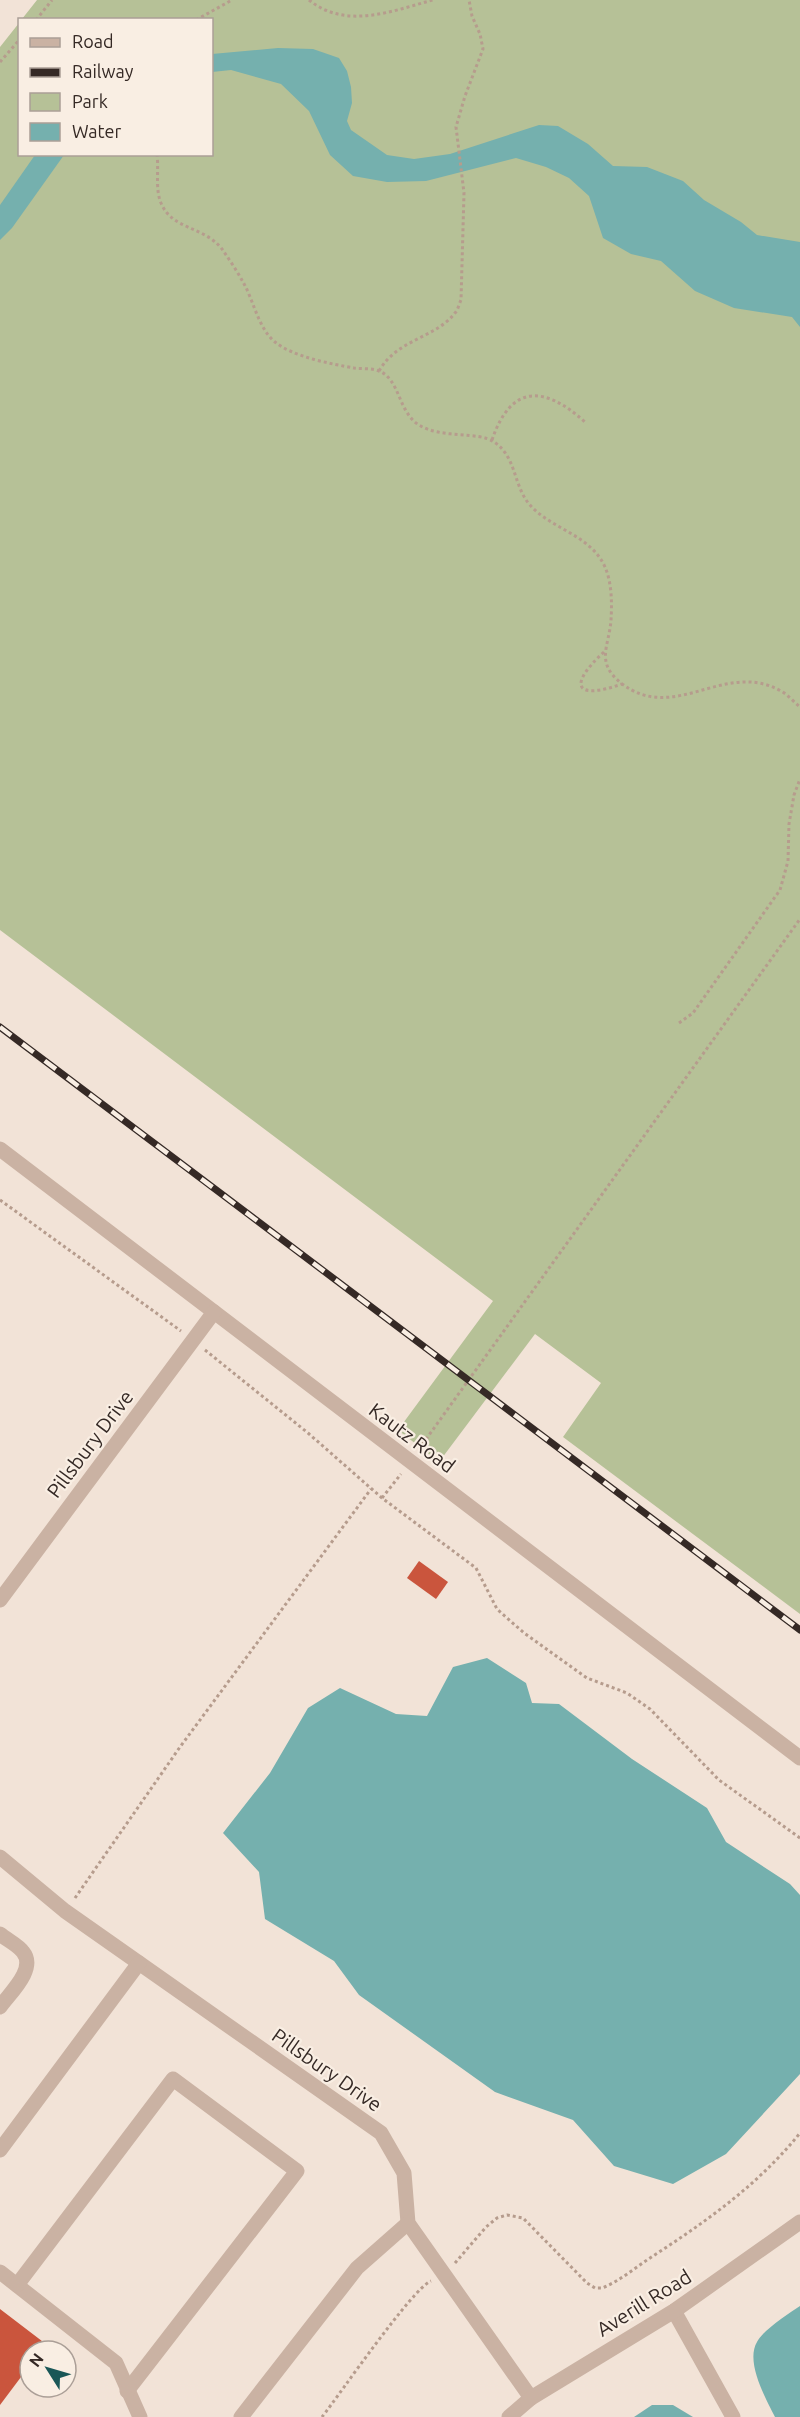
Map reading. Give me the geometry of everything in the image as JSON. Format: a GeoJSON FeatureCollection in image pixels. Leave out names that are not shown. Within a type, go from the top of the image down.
{"type":"FeatureCollection","features":[{"type":"Feature","properties":{"kind":"street","name":"Kautz Road"},"geometry":{"type":"LineString","coordinates":[[0,1149],[800,1758]]}},
{"type":"Feature","properties":{"kind":"street","name":"Pillsbury Drive"},"geometry":{"type":"LineString","coordinates":[[0,1600],[214,1312]]}},
{"type":"Feature","properties":{"kind":"street","name":"Pillsbury Drive"},"geometry":{"type":"LineString","coordinates":[[0,1857],[65,1911],[381,2133],[404,2174],[408,2223]]}},
{"type":"Feature","properties":{"kind":"street"},"geometry":{"type":"LineString","coordinates":[[0,1934],[23,1952],[27,1959],[27,1969],[0,2007]]}},
{"type":"Feature","properties":{"kind":"street"},"geometry":{"type":"LineString","coordinates":[[0,2150],[139,1963]]}},
{"type":"Feature","properties":{"kind":"street"},"geometry":{"type":"LineString","coordinates":[[16,2285],[173,2079],[297,2171],[127,2391]]}},
{"type":"Feature","properties":{"kind":"street","name":"Averill Road"},"geometry":{"type":"LineString","coordinates":[[509,2417],[531,2398],[674,2312],[800,2222]]}},
{"type":"Feature","properties":{"kind":"street"},"geometry":{"type":"LineString","coordinates":[[241,2417],[357,2268],[408,2223],[531,2398]]}},
{"type":"Feature","properties":{"kind":"street"},"geometry":{"type":"LineString","coordinates":[[0,2272],[116,2363],[140,2417]]}},
{"type":"Feature","properties":{"kind":"street"},"geometry":{"type":"LineString","coordinates":[[674,2312],[733,2417]]}},
{"type":"Feature","properties":{"kind":"path"},"geometry":{"type":"LineString","coordinates":[[38,18],[52,0]]}},
{"type":"Feature","properties":{"kind":"path"},"geometry":{"type":"LineString","coordinates":[[200,18],[232,0]]}},
{"type":"Feature","properties":{"kind":"path"},"geometry":{"type":"LineString","coordinates":[[309,0],[321,9],[338,15],[362,17],[433,0]]}},
{"type":"Feature","properties":{"kind":"path"},"geometry":{"type":"LineString","coordinates":[[379,371],[395,351],[455,313],[461,300],[464,277],[463,180],[456,127],[483,49],[469,0]]}},
{"type":"Feature","properties":{"kind":"path"},"geometry":{"type":"LineString","coordinates":[[0,62],[18,41]]}},
{"type":"Feature","properties":{"kind":"path"},"geometry":{"type":"LineString","coordinates":[[157,156],[158,194],[166,212],[178,224],[208,235],[221,248],[243,282],[261,324],[274,342],[292,351],[329,363],[379,371],[389,379],[408,416],[418,424],[435,432],[492,440],[510,458],[520,490],[529,505],[593,551],[604,566],[610,586],[611,621],[604,652],[605,662],[611,673],[622,684],[641,693],[664,699],[740,681],[761,684],[782,691],[800,707]]}},
{"type":"Feature","properties":{"kind":"path"},"geometry":{"type":"LineString","coordinates":[[492,440],[503,413],[512,403],[522,398],[535,396],[568,406],[585,422]]}},
{"type":"Feature","properties":{"kind":"path"},"geometry":{"type":"LineString","coordinates":[[604,652],[581,677],[581,685],[584,690],[590,692],[602,691],[622,684]]}},
{"type":"Feature","properties":{"kind":"path"},"geometry":{"type":"LineString","coordinates":[[679,1023],[693,1013],[780,890],[788,861],[789,824],[794,795],[800,779]]}},
{"type":"Feature","properties":{"kind":"path"},"geometry":{"type":"LineString","coordinates":[[800,919],[382,1498],[476,1568],[497,1609],[524,1633],[587,1678],[627,1693],[650,1708],[719,1780],[800,1838]]}},
{"type":"Feature","properties":{"kind":"path"},"geometry":{"type":"LineString","coordinates":[[65,1911],[180,1747],[371,1489]]}},
{"type":"Feature","properties":{"kind":"path"},"geometry":{"type":"LineString","coordinates":[[322,2417],[426,2283],[444,2275],[486,2227],[497,2218],[507,2215],[523,2218],[587,2283],[595,2288],[609,2286],[690,2233],[738,2196],[770,2169],[800,2133]]}},
{"type":"Feature","properties":{"kind":"green space"},"geometry":{"type":"Polygon","coordinates":[[[37,0],[800,0],[800,1614],[563,1437],[601,1383],[535,1334],[439,1462],[398,1430],[493,1301],[0,930],[0,47],[18,24],[18,156],[213,156],[213,18],[23,18],[37,0]]]}},
{"type":"Feature","properties":{"kind":"water"},"geometry":{"type":"Polygon","coordinates":[[[278,48],[313,49],[339,58],[347,71],[351,87],[352,103],[347,121],[351,130],[387,155],[414,159],[450,154],[539,125],[558,126],[588,144],[613,166],[647,167],[683,181],[704,200],[741,222],[757,235],[800,242],[800,327],[792,317],[734,308],[695,291],[661,261],[631,254],[603,238],[589,196],[569,178],[546,167],[516,158],[426,181],[387,182],[353,176],[330,155],[309,111],[281,84],[231,70],[213,72],[213,54],[278,48]]]}},
{"type":"Feature","properties":{"kind":"water"},"geometry":{"type":"Polygon","coordinates":[[[34,156],[63,156],[12,228],[0,240],[0,205],[34,156]]]}},
{"type":"Feature","properties":{"kind":"water"},"geometry":{"type":"Polygon","coordinates":[[[487,1658],[526,1683],[532,1703],[559,1704],[632,1759],[707,1808],[726,1842],[790,1884],[800,1895],[800,2074],[726,2154],[673,2184],[614,2166],[573,2120],[495,2092],[359,1995],[334,1961],[265,1919],[259,1872],[223,1833],[270,1773],[308,1708],[340,1688],[396,1714],[427,1716],[453,1667],[487,1658]]]}},
{"type":"Feature","properties":{"kind":"water"},"geometry":{"type":"Polygon","coordinates":[[[800,2306],[800,2417],[775,2417],[758,2380],[753,2360],[754,2350],[764,2333],[800,2306]]]}},
{"type":"Feature","properties":{"kind":"water"},"geometry":{"type":"Polygon","coordinates":[[[652,2405],[673,2405],[693,2417],[634,2417],[652,2405]]]}},
{"type":"Feature","properties":{"kind":"building"},"geometry":{"type":"Polygon","coordinates":[[[419,1561],[448,1582],[436,1599],[407,1578],[419,1561]]]}},
{"type":"Feature","properties":{"kind":"building"},"geometry":{"type":"Polygon","coordinates":[[[0,2309],[39,2339],[18,2339],[18,2381],[0,2405],[0,2309]]]}},
{"type":"Feature","properties":{"kind":"railway"},"geometry":{"type":"LineString","coordinates":[[0,1027],[800,1630]]}}]}
